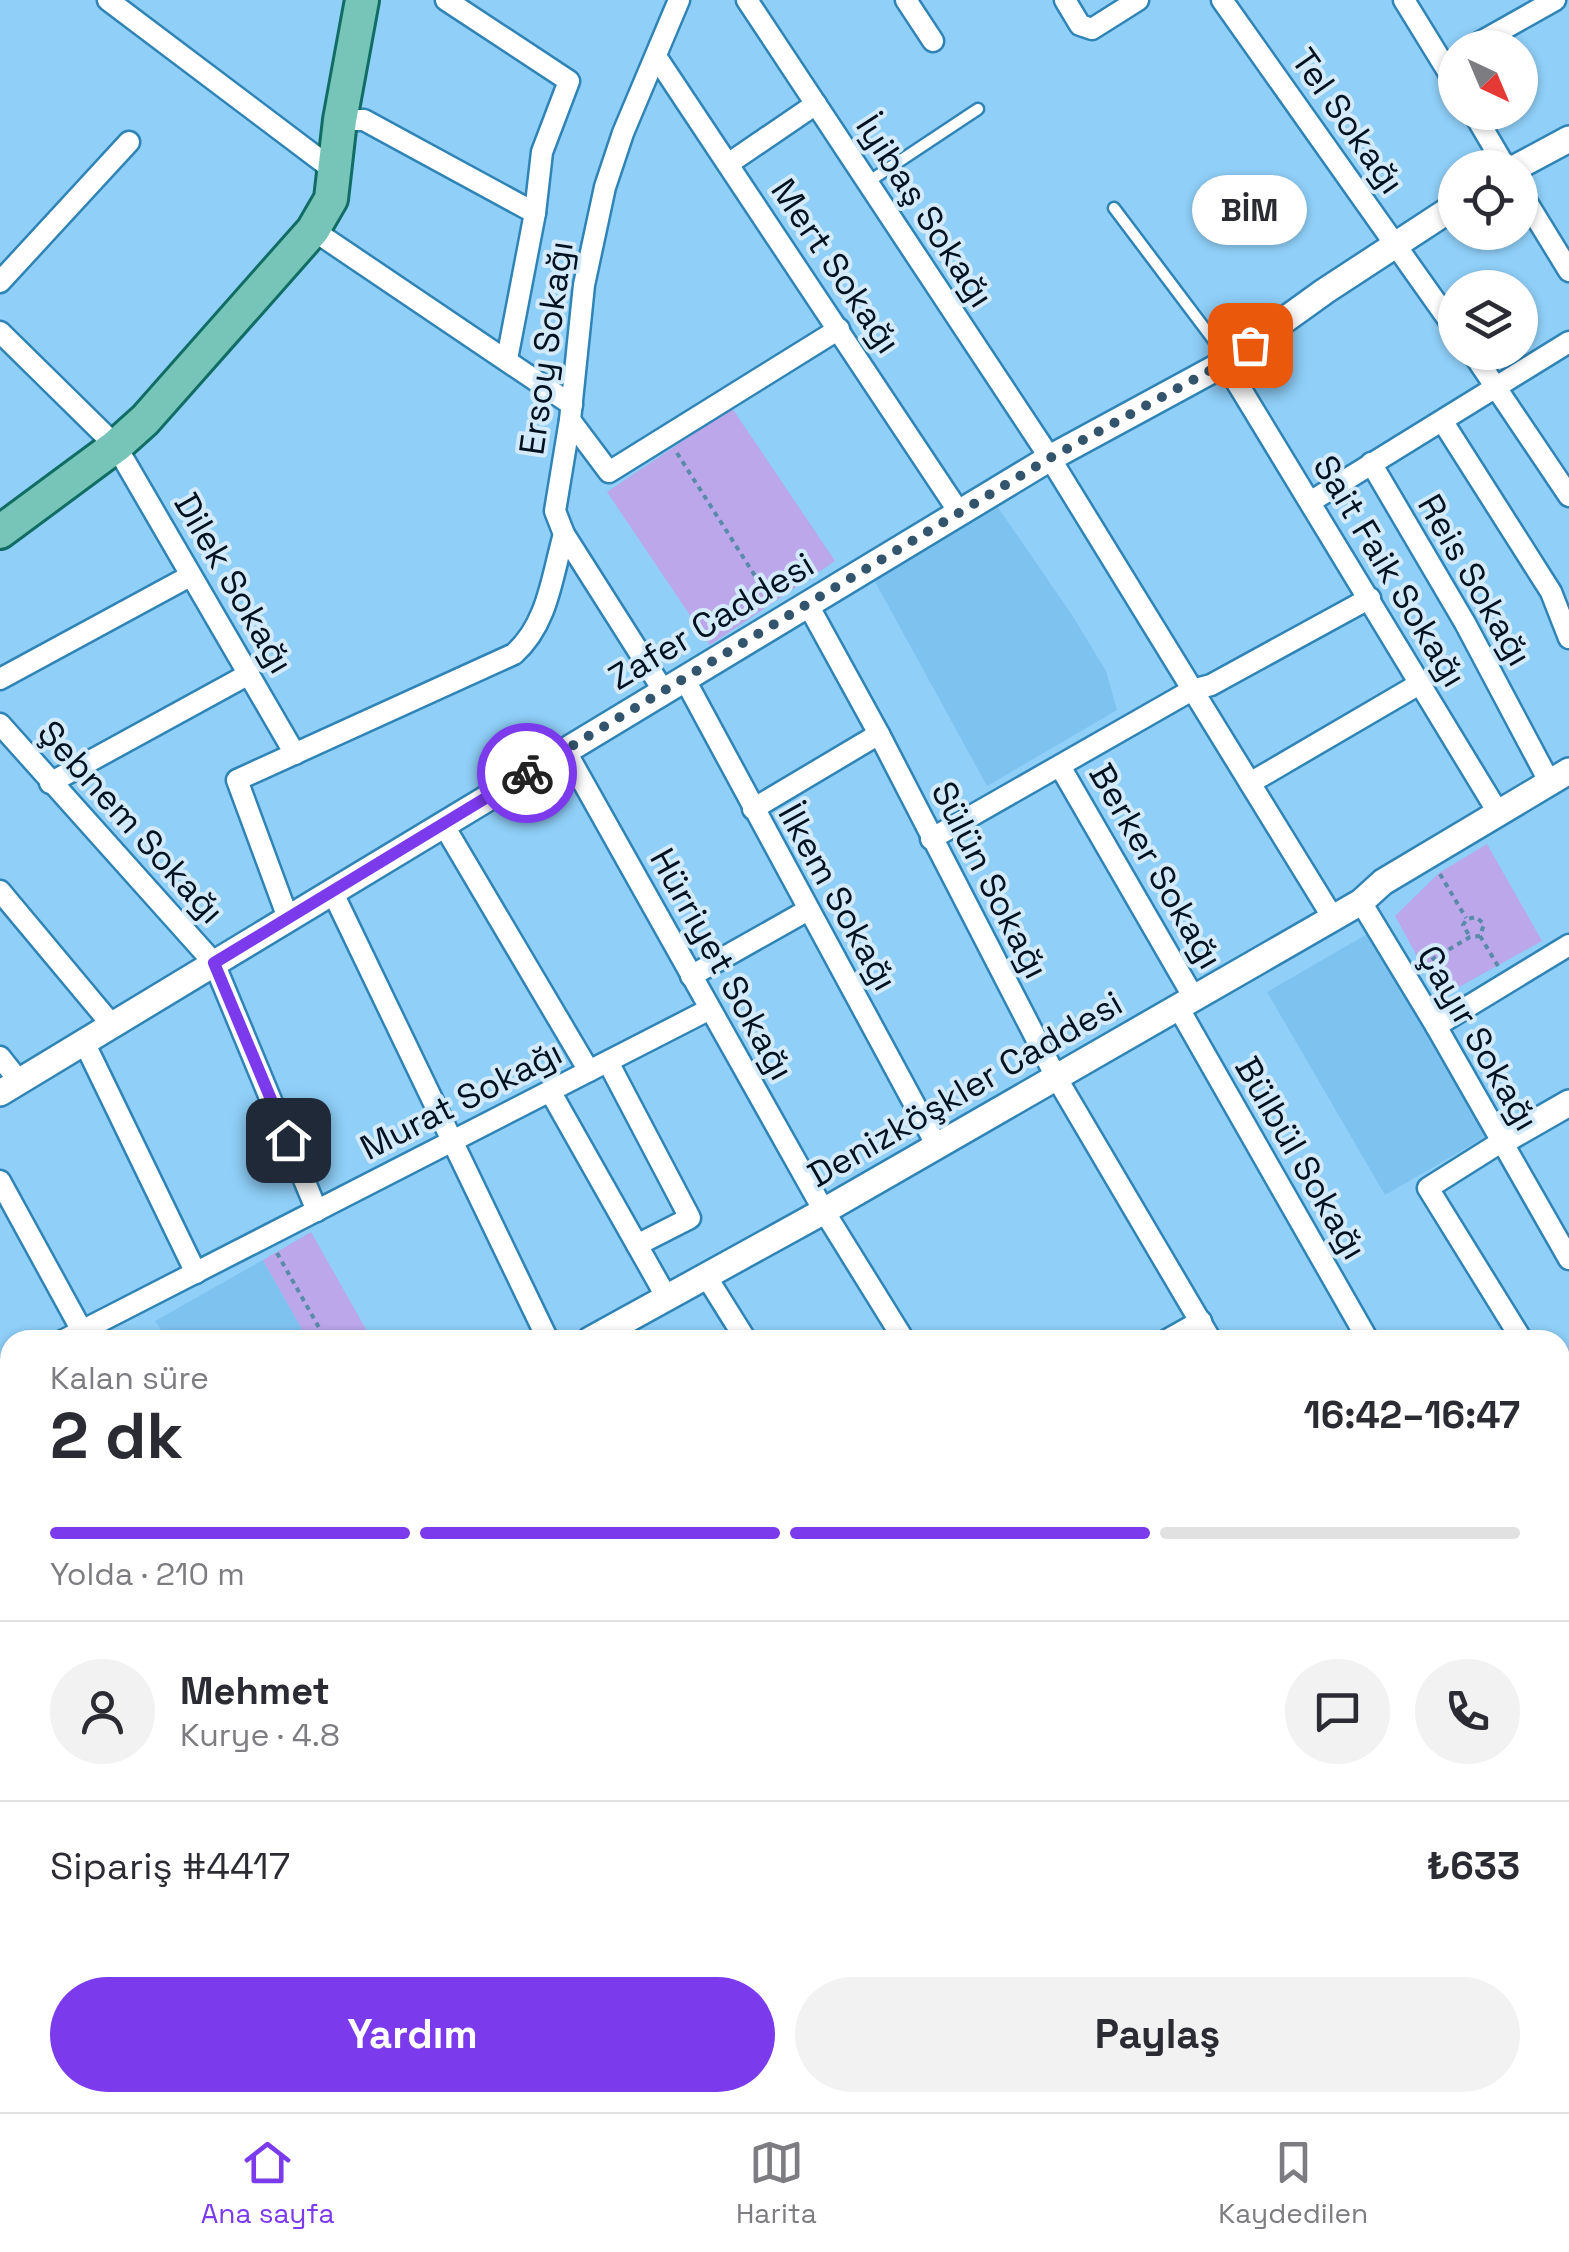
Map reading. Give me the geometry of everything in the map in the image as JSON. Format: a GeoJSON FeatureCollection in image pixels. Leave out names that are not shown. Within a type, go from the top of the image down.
{"type":"FeatureCollection","features":[{"type":"Feature","properties":{"kind":"main road"},"geometry":{"type":"LineString","coordinates":[[0,532],[145,420],[314,230],[331,199],[340,120],[362,0]]}},
{"type":"Feature","properties":{"kind":"street"},"geometry":{"type":"LineString","coordinates":[[108,0],[336,172]]}},
{"type":"Feature","properties":{"kind":"street"},"geometry":{"type":"LineString","coordinates":[[446,0],[569,81],[542,152],[508,359]]}},
{"type":"Feature","properties":{"kind":"street","name":"Ersoy Sokağı"},"geometry":{"type":"LineString","coordinates":[[673,684],[564,534],[555,510],[571,412],[584,284],[605,187],[623,132],[678,0]]}},
{"type":"Feature","properties":{"kind":"street","name":"İyibaş Sokağı"},"geometry":{"type":"LineString","coordinates":[[747,0],[1050,458],[1333,918]]}},
{"type":"Feature","properties":{"kind":"street"},"geometry":{"type":"LineString","coordinates":[[906,0],[933,41]]}},
{"type":"Feature","properties":{"kind":"street"},"geometry":{"type":"LineString","coordinates":[[1065,0],[1080,25],[1092,28],[1138,0]]}},
{"type":"Feature","properties":{"kind":"street","name":"Tel Sokağı"},"geometry":{"type":"LineString","coordinates":[[1222,0],[1438,305]]}},
{"type":"Feature","properties":{"kind":"street"},"geometry":{"type":"LineString","coordinates":[[1404,0],[1438,45]]}},
{"type":"Feature","properties":{"kind":"street"},"geometry":{"type":"LineString","coordinates":[[1502,30],[1555,0]]}},
{"type":"Feature","properties":{"kind":"street","name":"Mert Sokağı"},"geometry":{"type":"LineString","coordinates":[[657,58],[960,512]]}},
{"type":"Feature","properties":{"kind":"street"},"geometry":{"type":"LineString","coordinates":[[728,164],[816,104]]}},
{"type":"Feature","properties":{"kind":"street"},"geometry":{"type":"LineString","coordinates":[[340,120],[364,120],[535,213]]}},
{"type":"Feature","properties":{"kind":"street"},"geometry":{"type":"LineString","coordinates":[[1538,156],[1569,139]]}},
{"type":"Feature","properties":{"kind":"street"},"geometry":{"type":"LineString","coordinates":[[0,282],[129,142]]}},
{"type":"Feature","properties":{"kind":"street","name":"Zafer Caddesi"},"geometry":{"type":"LineString","coordinates":[[10,1087],[1050,458],[1224,363],[1438,217]]}},
{"type":"Feature","properties":{"kind":"street"},"geometry":{"type":"LineString","coordinates":[[1538,220],[1569,271]]}},
{"type":"Feature","properties":{"kind":"street"},"geometry":{"type":"LineString","coordinates":[[314,230],[508,359],[571,412],[609,472],[839,329]]}},
{"type":"Feature","properties":{"kind":"street","name":"Dilek Sokağı"},"geometry":{"type":"LineString","coordinates":[[0,332],[116,446],[295,754]]}},
{"type":"Feature","properties":{"kind":"street"},"geometry":{"type":"LineString","coordinates":[[1310,502],[1569,342]]}},
{"type":"Feature","properties":{"kind":"street","name":"Sait Faik Sokağı"},"geometry":{"type":"LineString","coordinates":[[1224,363],[1502,819]]}},
{"type":"Feature","properties":{"kind":"street"},"geometry":{"type":"LineString","coordinates":[[1484,370],[1569,496]]}},
{"type":"Feature","properties":{"kind":"street"},"geometry":{"type":"LineString","coordinates":[[1444,422],[1551,592],[1569,638]]}},
{"type":"Feature","properties":{"kind":"street","name":"Reis Sokağı"},"geometry":{"type":"LineString","coordinates":[[1371,463],[1561,784]]}},
{"type":"Feature","properties":{"kind":"street"},"geometry":{"type":"LineString","coordinates":[[288,918],[238,780],[514,654],[539,625],[564,534]]}},
{"type":"Feature","properties":{"kind":"street"},"geometry":{"type":"LineString","coordinates":[[0,679],[190,576]]}},
{"type":"Feature","properties":{"kind":"street"},"geometry":{"type":"LineString","coordinates":[[931,839],[1192,690],[1211,685],[1370,598]]}},
{"type":"Feature","properties":{"kind":"street","name":"Sülün Sokağı"},"geometry":{"type":"LineString","coordinates":[[807,604],[880,734],[1056,1077],[1205,1330]]}},
{"type":"Feature","properties":{"kind":"street"},"geometry":{"type":"LineString","coordinates":[[50,782],[249,674]]}},
{"type":"Feature","properties":{"kind":"street","name":"İlkem Sokağı"},"geometry":{"type":"LineString","coordinates":[[673,684],[752,809],[936,1146]]}},
{"type":"Feature","properties":{"kind":"street"},"geometry":{"type":"LineString","coordinates":[[1250,784],[1421,684]]}},
{"type":"Feature","properties":{"kind":"street","name":"Şebnem Sokağı"},"geometry":{"type":"LineString","coordinates":[[0,724],[214,963],[317,1210]]}},
{"type":"Feature","properties":{"kind":"street"},"geometry":{"type":"LineString","coordinates":[[752,809],[880,734]]}},
{"type":"Feature","properties":{"kind":"street","name":"Hürriyet Sokağı"},"geometry":{"type":"LineString","coordinates":[[564,750],[824,1210],[898,1330]]}},
{"type":"Feature","properties":{"kind":"street","name":"Berker Sokağı"},"geometry":{"type":"LineString","coordinates":[[1061,768],[1186,1002]]}},
{"type":"Feature","properties":{"kind":"street","name":"Denizköşkler Caddesi"},"geometry":{"type":"LineString","coordinates":[[1367,899],[1383,882],[1561,784]]}},
{"type":"Feature","properties":{"kind":"street","name":"Denizköşkler Caddesi"},"geometry":{"type":"LineString","coordinates":[[608,1330],[1333,918],[1367,899],[1393,891],[1502,819]]}},
{"type":"Feature","properties":{"kind":"street"},"geometry":{"type":"LineString","coordinates":[[443,824],[690,1218],[637,1246]]}},
{"type":"Feature","properties":{"kind":"street"},"geometry":{"type":"LineString","coordinates":[[0,892],[112,1025]]}},
{"type":"Feature","properties":{"kind":"street"},"geometry":{"type":"LineString","coordinates":[[332,892],[543,1330]]}},
{"type":"Feature","properties":{"kind":"street","name":"Çayır Sokağı"},"geometry":{"type":"LineString","coordinates":[[1367,899],[1404,976],[1569,1259]]}},
{"type":"Feature","properties":{"kind":"street"},"geometry":{"type":"LineString","coordinates":[[692,976],[808,910]]}},
{"type":"Feature","properties":{"kind":"street"},"geometry":{"type":"LineString","coordinates":[[1436,1026],[1569,945]]}},
{"type":"Feature","properties":{"kind":"street","name":"Bülbül Sokağı"},"geometry":{"type":"LineString","coordinates":[[1186,1002],[1363,1330]]}},
{"type":"Feature","properties":{"kind":"street","name":"Murat Sokağı"},"geometry":{"type":"LineString","coordinates":[[91,1330],[710,1009]]}},
{"type":"Feature","properties":{"kind":"street"},"geometry":{"type":"LineString","coordinates":[[84,1042],[196,1273]]}},
{"type":"Feature","properties":{"kind":"street"},"geometry":{"type":"LineString","coordinates":[[0,1057],[10,1087]]}},
{"type":"Feature","properties":{"kind":"street"},"geometry":{"type":"LineString","coordinates":[[550,1091],[666,1298]]}},
{"type":"Feature","properties":{"kind":"street"},"geometry":{"type":"LineString","coordinates":[[1516,1330],[1428,1188],[1501,1142],[1567,1108]]}},
{"type":"Feature","properties":{"kind":"street"},"geometry":{"type":"LineString","coordinates":[[0,1181],[74,1330]]}},
{"type":"Feature","properties":{"kind":"street"},"geometry":{"type":"LineString","coordinates":[[706,1276],[740,1330]]}},
{"type":"Feature","properties":{"kind":"lane"},"geometry":{"type":"LineString","coordinates":[[868,182],[978,108]]}},
{"type":"Feature","properties":{"kind":"lane"},"geometry":{"type":"LineString","coordinates":[[1114,208],[1218,346],[1224,363]]}},
{"type":"Feature","properties":{"kind":"path"},"geometry":{"type":"LineString","coordinates":[[666,437],[782,618]]}},
{"type":"Feature","properties":{"kind":"path"},"geometry":{"type":"LineString","coordinates":[[1435,866],[1467,919]]}},
{"type":"Feature","properties":{"kind":"path"},"geometry":{"type":"LineString","coordinates":[[1467,919],[1476,917],[1482,921],[1480,936]]}},
{"type":"Feature","properties":{"kind":"path"},"geometry":{"type":"LineString","coordinates":[[1467,919],[1463,929],[1470,937]]}},
{"type":"Feature","properties":{"kind":"path"},"geometry":{"type":"LineString","coordinates":[[1404,976],[1470,937],[1480,936]]}},
{"type":"Feature","properties":{"kind":"path"},"geometry":{"type":"LineString","coordinates":[[1480,936],[1508,982]]}},
{"type":"Feature","properties":{"kind":"path"},"geometry":{"type":"LineString","coordinates":[[267,1236],[320,1330]]}},
{"type":"Feature","properties":{"kind":"shaded area"},"geometry":{"type":"Polygon","coordinates":[[[732,408],[835,561],[710,645],[607,492],[732,408]]]}},
{"type":"Feature","properties":{"kind":"shaded area"},"geometry":{"type":"Polygon","coordinates":[[[997,506],[1106,671],[1117,710],[987,786],[873,578],[997,506]]]}},
{"type":"Feature","properties":{"kind":"shaded area"},"geometry":{"type":"Polygon","coordinates":[[[1487,844],[1542,941],[1457,988],[1442,990],[1422,965],[1395,916],[1439,873],[1487,844]]]}},
{"type":"Feature","properties":{"kind":"shaded area"},"geometry":{"type":"Polygon","coordinates":[[[1369,933],[1487,1136],[1385,1195],[1267,992],[1369,933]]]}},
{"type":"Feature","properties":{"kind":"shaded area"},"geometry":{"type":"Polygon","coordinates":[[[311,1232],[366,1330],[302,1330],[263,1260],[311,1232]]]}},
{"type":"Feature","properties":{"kind":"shaded area"},"geometry":{"type":"Polygon","coordinates":[[[263,1260],[302,1330],[161,1330],[155,1321],[263,1260]]]}},
{"type":"Feature","properties":{"kind":"way so far"},"geometry":{"type":"LineString","coordinates":[[527,773],[1050,458],[1250,345]]}},
{"type":"Feature","properties":{"kind":"place","name":"BİM"},"geometry":{"type":"Point","coordinates":[1250,345]}},
{"type":"Feature","properties":{"kind":"route"},"geometry":{"type":"LineString","coordinates":[[288,1140],[214,963],[527,773]]}}]}
